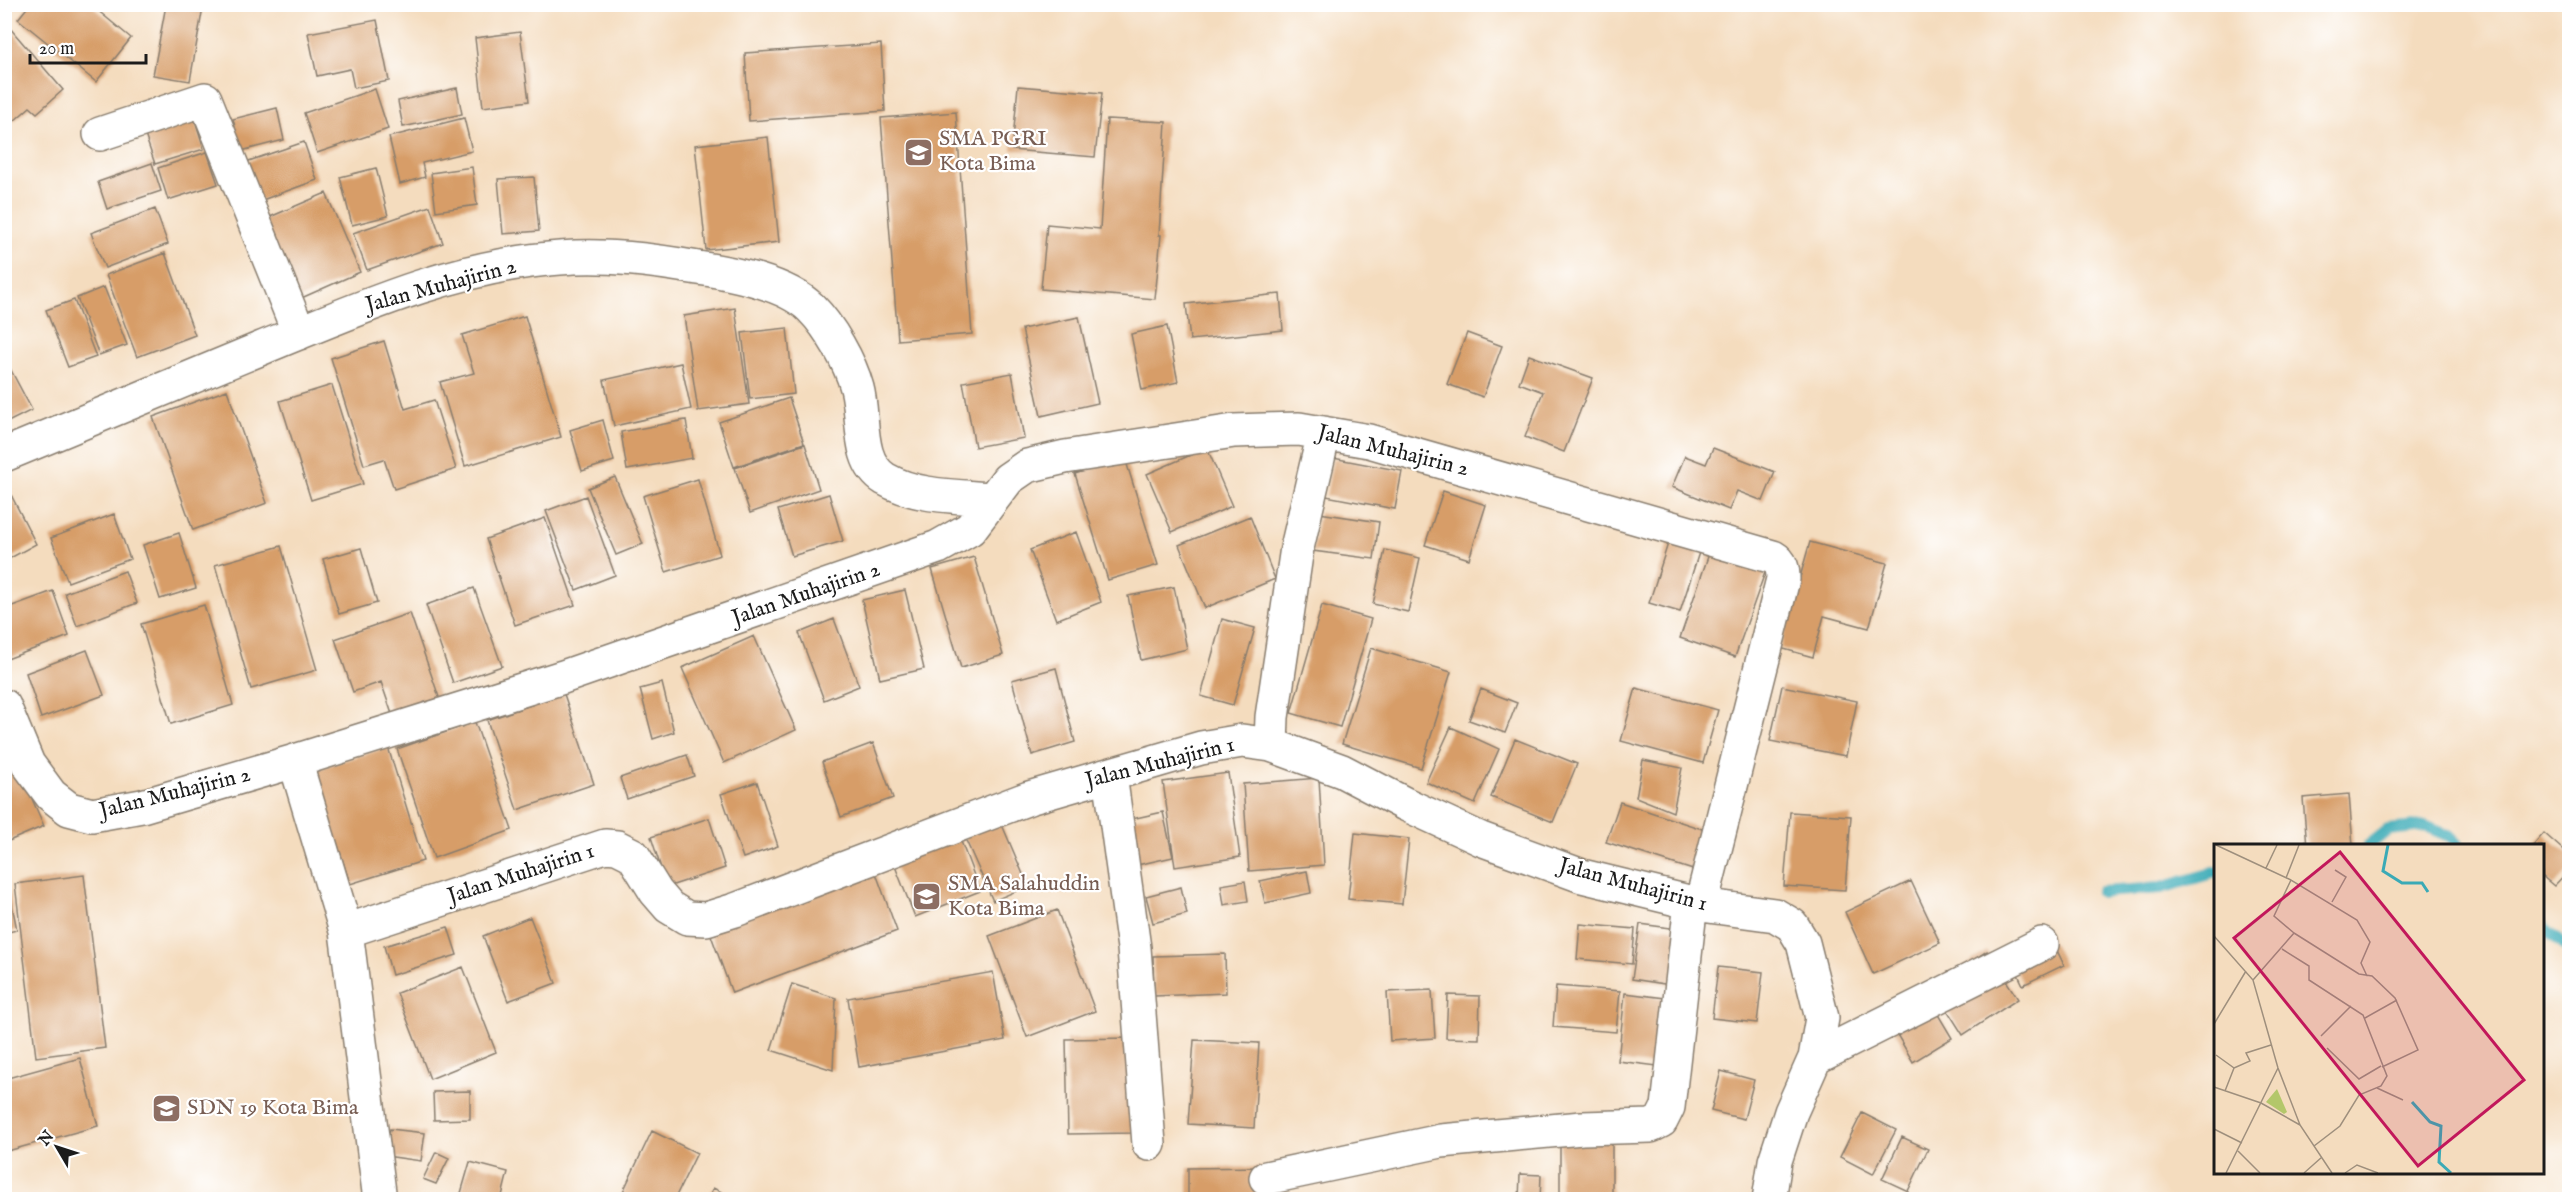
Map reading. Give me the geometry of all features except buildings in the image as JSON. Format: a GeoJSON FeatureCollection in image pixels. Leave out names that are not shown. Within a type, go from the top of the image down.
{"type":"FeatureCollection","features":[{"type":"Feature","properties":{"kind":"street"},"geometry":{"type":"LineString","coordinates":[[100,134],[205,99],[299,333]]}},
{"type":"Feature","properties":{"kind":"street","name":"Jalan Muhajirin 2"},"geometry":{"type":"LineString","coordinates":[[4,455],[393,295],[488,268],[560,258],[640,259],[758,280],[810,306],[833,335],[857,387],[865,448],[875,471],[892,482],[916,491],[992,499]]}},
{"type":"Feature","properties":{"kind":"street","name":"Jalan Muhajirin 2"},"geometry":{"type":"LineString","coordinates":[[4,706],[28,764],[51,795],[69,809],[92,815],[141,806],[296,761],[563,677],[929,550],[970,529],[1016,472],[1027,466],[1065,457],[1234,431],[1299,429],[1369,441],[1773,557],[1783,570],[1784,579],[1696,904],[1668,1107],[1664,1117],[1658,1123],[1643,1127],[1582,1128],[1441,1141],[1266,1178]]}},
{"type":"Feature","properties":{"kind":"street"},"geometry":{"type":"LineString","coordinates":[[1271,745],[1272,717],[1297,548],[1324,433]]}},
{"type":"Feature","properties":{"kind":"street","name":"Jalan Muhajirin 1"},"geometry":{"type":"LineString","coordinates":[[346,931],[605,846],[617,847],[633,855],[669,908],[687,918],[706,919],[1029,798],[1201,748],[1242,741],[1271,745],[1342,771],[1405,804],[1481,839],[1582,876],[1696,904],[1775,915],[1792,925],[1803,943],[1822,1018],[1815,1058],[1788,1122],[1775,1161],[1769,1200]]}},
{"type":"Feature","properties":{"kind":"street"},"geometry":{"type":"LineString","coordinates":[[296,761],[346,931],[380,1200]]}},
{"type":"Feature","properties":{"kind":"street"},"geometry":{"type":"LineString","coordinates":[[1110,775],[1134,948],[1149,1144]]}},
{"type":"Feature","properties":{"kind":"street"},"geometry":{"type":"LineString","coordinates":[[1815,1058],[2042,944]]}},
{"type":"Feature","properties":{"kind":"waterway"},"geometry":{"type":"LineString","coordinates":[[2370,844],[2388,830],[2425,826],[2449,836],[2457,844]]}},
{"type":"Feature","properties":{"kind":"waterway"},"geometry":{"type":"LineString","coordinates":[[2101,892],[2161,888],[2214,873]]}},
{"type":"Feature","properties":{"kind":"waterway"},"geometry":{"type":"LineString","coordinates":[[2544,928],[2570,950]]}},
{"type":"Feature","properties":{"kind":"place","name":"SMA PGRI Kota Bima"},"geometry":{"type":"Point","coordinates":[918,152]}},
{"type":"Feature","properties":{"kind":"place","name":"SMA Salahuddin Kota Bima"},"geometry":{"type":"Point","coordinates":[927,897]}},
{"type":"Feature","properties":{"kind":"place","name":"SDN 19 Kota Bima"},"geometry":{"type":"Point","coordinates":[166,1108]}}]}
